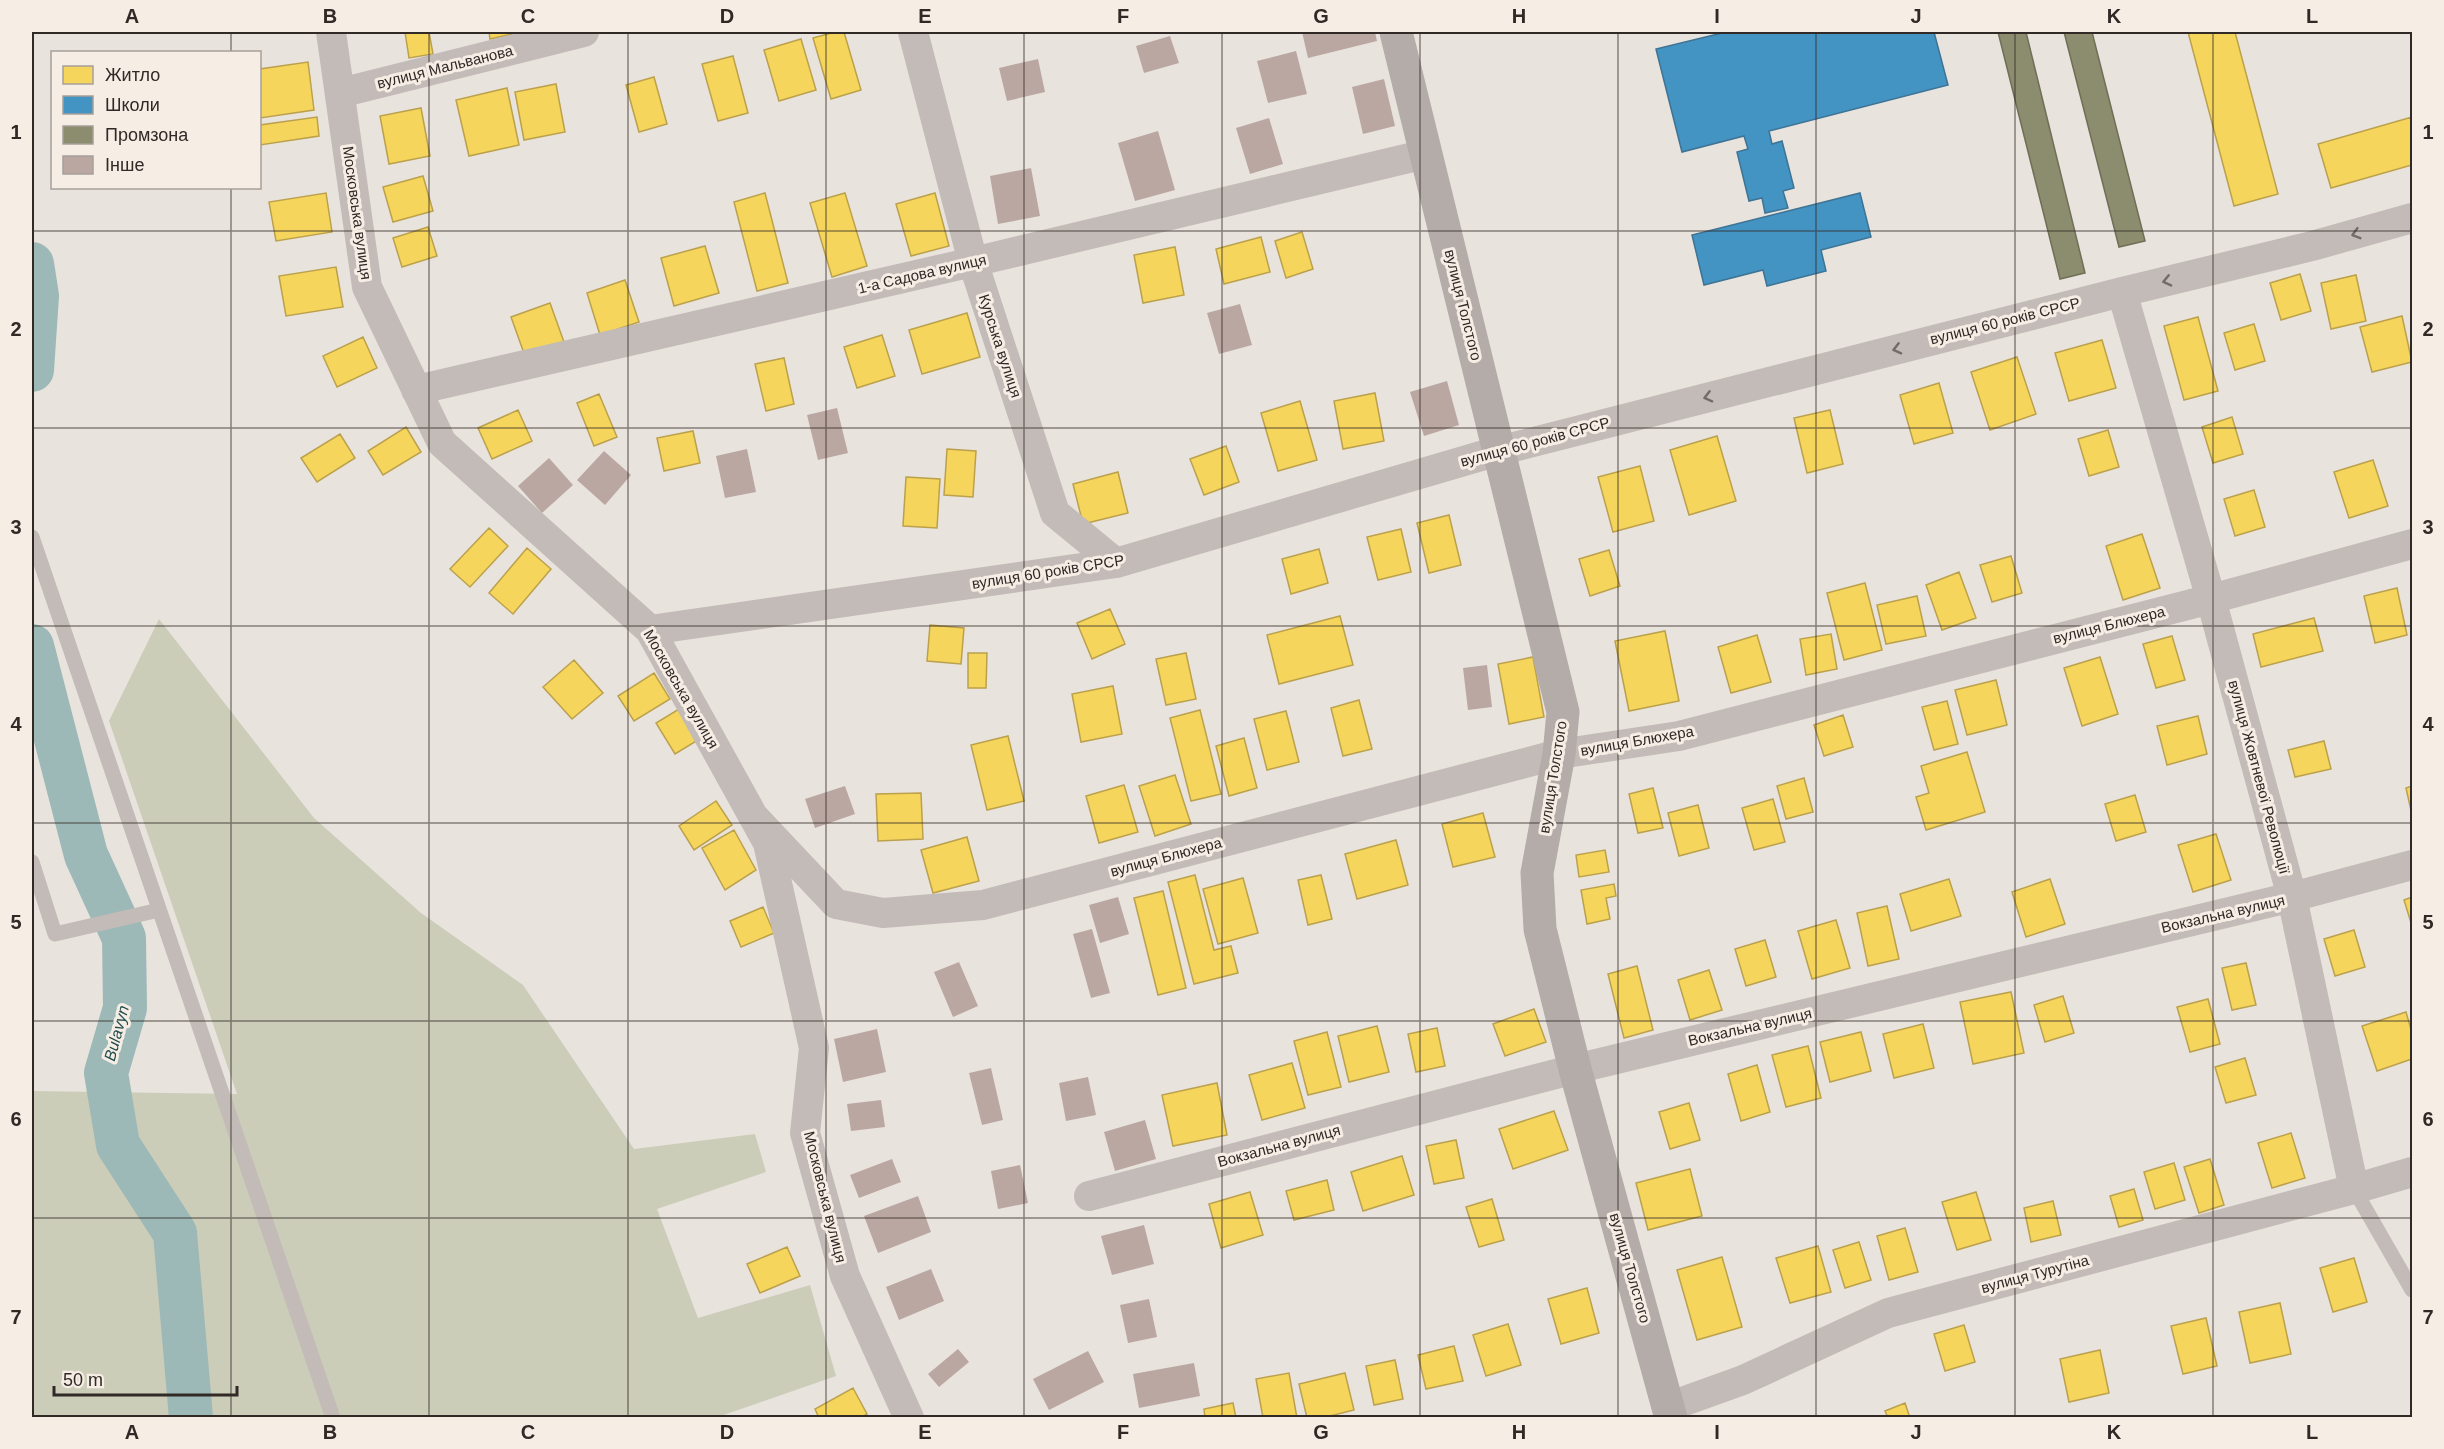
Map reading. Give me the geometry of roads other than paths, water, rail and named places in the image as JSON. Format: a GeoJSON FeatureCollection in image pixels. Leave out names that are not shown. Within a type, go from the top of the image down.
{"type":"FeatureCollection","features":[{"type":"Feature","properties":{"kind":"street","name":"Московська вулиця"},"geometry":{"type":"LineString","coordinates":[[331,32],[367,287],[442,443],[650,630],[768,843],[814,1048],[805,1133],[845,1276],[909,1418]]}},
{"type":"Feature","properties":{"kind":"street","name":"вулиця Мальванова"},"geometry":{"type":"LineString","coordinates":[[340,93],[584,32]]}},
{"type":"Feature","properties":{"kind":"street","name":"Курська вулиця"},"geometry":{"type":"LineString","coordinates":[[913,32],[973,262],[1055,513],[1116,563]]}},
{"type":"Feature","properties":{"kind":"street","name":"вулиця Толстого"},"geometry":{"type":"LineString","coordinates":[[1396,32],[1563,712],[1559,754],[1538,873],[1540,929],[1575,1069],[1670,1412]]}},
{"type":"Feature","properties":{"kind":"street","name":"1-а Садова вулиця"},"geometry":{"type":"LineString","coordinates":[[417,390],[973,262],[1426,154]]}},
{"type":"Feature","properties":{"kind":"street","name":"вулиця 60 років СРСР"},"geometry":{"type":"LineString","coordinates":[[650,630],[1116,563],[1498,451],[2122,291],[2312,246],[2412,218]]}},
{"type":"Feature","properties":{"kind":"street","name":"вулиця Жовтневої Революції"},"geometry":{"type":"LineString","coordinates":[[2122,291],[2211,599],[2292,897],[2354,1190]]}},
{"type":"Feature","properties":{"kind":"street","name":"вулиця Блюхера"},"geometry":{"type":"LineString","coordinates":[[753,816],[836,904],[883,913],[983,905],[1559,754],[1679,736],[2211,599],[2412,544]]}},
{"type":"Feature","properties":{"kind":"street","name":"Вокзальна вулиця"},"geometry":{"type":"LineString","coordinates":[[1089,1196],[1575,1069],[2292,897],[2412,865]]}},
{"type":"Feature","properties":{"kind":"street","name":"вулиця Турутіна"},"geometry":{"type":"LineString","coordinates":[[1670,1412],[1888,1313],[2354,1190],[2412,1172]]}},
{"type":"Feature","properties":{"kind":"lane"},"geometry":{"type":"LineString","coordinates":[[32,537],[333,1418]]}},
{"type":"Feature","properties":{"kind":"lane"},"geometry":{"type":"LineString","coordinates":[[32,862],[55,934],[159,910]]}},
{"type":"Feature","properties":{"kind":"lane","name":"вулиця Жовтневої Революції"},"geometry":{"type":"LineString","coordinates":[[2354,1190],[2412,1290]]}},
{"type":"Feature","properties":{"kind":"waterway","name":"Bulavyn"},"geometry":{"type":"LineString","coordinates":[[32,264],[37,296],[32,370]]}},
{"type":"Feature","properties":{"kind":"waterway","name":"Bulavyn"},"geometry":{"type":"LineString","coordinates":[[32,646],[86,855],[124,938],[125,1008],[106,1073],[118,1145],[175,1233],[191,1418]]}}]}
